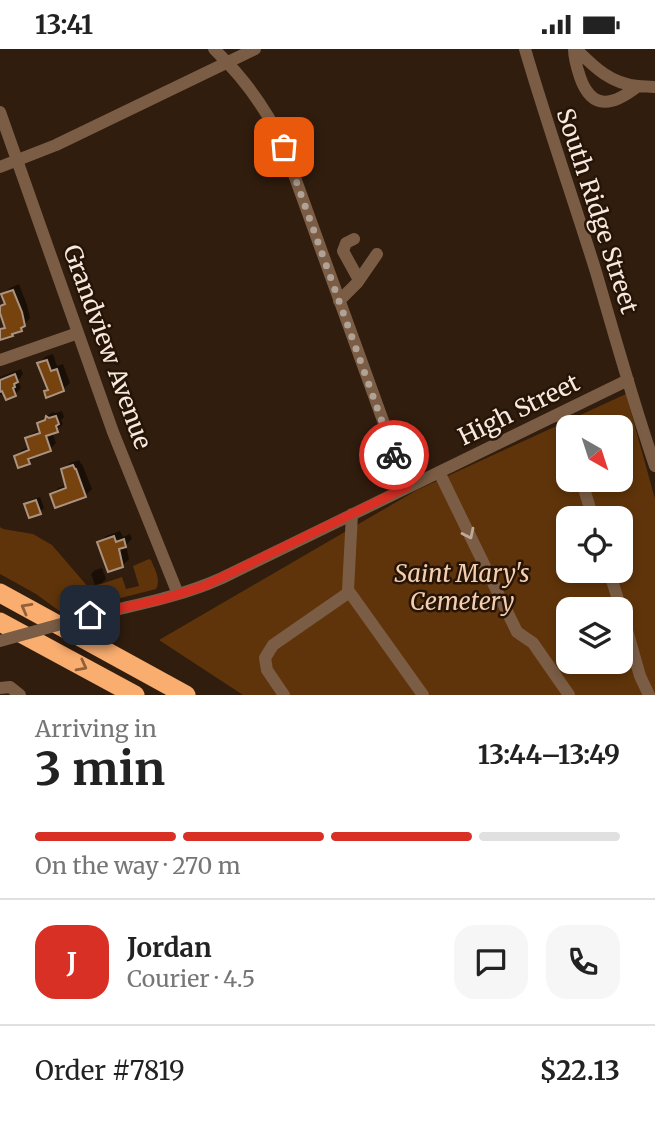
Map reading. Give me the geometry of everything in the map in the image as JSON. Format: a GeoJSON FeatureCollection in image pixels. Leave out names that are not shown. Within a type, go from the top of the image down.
{"type":"FeatureCollection","features":[{"type":"Feature","properties":{"kind":"highway"},"geometry":{"type":"LineString","coordinates":[[0,593],[186,695]]}},
{"type":"Feature","properties":{"kind":"highway"},"geometry":{"type":"LineString","coordinates":[[0,622],[135,695]]}},
{"type":"Feature","properties":{"kind":"street"},"geometry":{"type":"LineString","coordinates":[[214,49],[247,83],[276,129],[407,487]]}},
{"type":"Feature","properties":{"kind":"street"},"geometry":{"type":"LineString","coordinates":[[0,167],[56,145],[255,49]]}},
{"type":"Feature","properties":{"kind":"street","name":"South Ridge Street"},"geometry":{"type":"LineString","coordinates":[[525,49],[655,466]]}},
{"type":"Feature","properties":{"kind":"street"},"geometry":{"type":"LineString","coordinates":[[575,49],[580,78],[594,100],[610,102],[638,86]]}},
{"type":"Feature","properties":{"kind":"street"},"geometry":{"type":"LineString","coordinates":[[575,49],[603,75],[618,82],[655,87]]}},
{"type":"Feature","properties":{"kind":"street","name":"Grandview Avenue"},"geometry":{"type":"LineString","coordinates":[[0,112],[117,443],[178,594]]}},
{"type":"Feature","properties":{"kind":"street"},"geometry":{"type":"LineString","coordinates":[[354,239],[346,243],[343,251],[359,280]]}},
{"type":"Feature","properties":{"kind":"street"},"geometry":{"type":"LineString","coordinates":[[339,301],[359,280],[377,254]]}},
{"type":"Feature","properties":{"kind":"street"},"geometry":{"type":"LineString","coordinates":[[0,360],[78,333]]}},
{"type":"Feature","properties":{"kind":"street","name":"High Street"},"geometry":{"type":"LineString","coordinates":[[0,641],[90,615],[178,594],[222,579],[628,380]]}},
{"type":"Feature","properties":{"kind":"street"},"geometry":{"type":"LineString","coordinates":[[439,472],[517,632],[533,643],[569,695]]}},
{"type":"Feature","properties":{"kind":"street"},"geometry":{"type":"LineString","coordinates":[[284,695],[267,670],[265,658],[273,645],[348,593],[352,514]]}},
{"type":"Feature","properties":{"kind":"street"},"geometry":{"type":"LineString","coordinates":[[348,590],[423,695]]}},
{"type":"Feature","properties":{"kind":"street"},"geometry":{"type":"LineString","coordinates":[[633,651],[649,695]]}},
{"type":"Feature","properties":{"kind":"street"},"geometry":{"type":"LineString","coordinates":[[0,688],[10,687],[20,695]]}},
{"type":"Feature","properties":{"kind":"green space","name":"Saint Mary's Cemetery"},"geometry":{"type":"Polygon","coordinates":[[[626,394],[632,415],[580,415],[626,394]]]}},
{"type":"Feature","properties":{"kind":"green space","name":"Saint Mary's Cemetery"},"geometry":{"type":"Polygon","coordinates":[[[634,423],[655,499],[655,695],[243,695],[159,640],[417,490],[556,426],[556,492],[634,492],[634,423]]]}},
{"type":"Feature","properties":{"kind":"green space"},"geometry":{"type":"Polygon","coordinates":[[[0,527],[33,534],[52,545],[89,588],[122,577],[126,589],[139,586],[133,566],[149,559],[157,574],[156,589],[62,613],[36,594],[0,574],[0,527]]]}},
{"type":"Feature","properties":{"kind":"building"},"geometry":{"type":"Polygon","coordinates":[[[13,290],[25,326],[21,328],[22,331],[0,340],[0,329],[5,328],[0,313],[0,306],[5,304],[1,294],[13,290]]]}},
{"type":"Feature","properties":{"kind":"building"},"geometry":{"type":"Polygon","coordinates":[[[47,360],[51,371],[57,369],[64,391],[46,398],[44,391],[48,390],[37,363],[47,360]]]}},
{"type":"Feature","properties":{"kind":"building"},"geometry":{"type":"Polygon","coordinates":[[[15,374],[18,382],[13,388],[16,396],[6,400],[2,391],[0,392],[0,380],[15,374]]]}},
{"type":"Feature","properties":{"kind":"building"},"geometry":{"type":"Polygon","coordinates":[[[46,416],[56,416],[59,424],[56,426],[58,432],[46,436],[51,451],[28,459],[30,464],[18,468],[14,456],[29,450],[25,438],[40,433],[37,423],[45,420],[46,416]]]}},
{"type":"Feature","properties":{"kind":"building"},"geometry":{"type":"Polygon","coordinates":[[[73,465],[86,497],[55,508],[50,494],[66,488],[61,469],[73,465]]]}},
{"type":"Feature","properties":{"kind":"building"},"geometry":{"type":"Polygon","coordinates":[[[36,500],[41,514],[29,518],[24,504],[36,500]]]}},
{"type":"Feature","properties":{"kind":"building"},"geometry":{"type":"Polygon","coordinates":[[[114,536],[116,542],[124,539],[126,547],[119,549],[123,567],[108,572],[97,542],[114,536]]]}},
{"type":"Feature","properties":{"kind":"way so far"},"geometry":{"type":"LineString","coordinates":[[284,147],[394,455]]}},
{"type":"Feature","properties":{"kind":"route"},"geometry":{"type":"LineString","coordinates":[[90,615],[163,599],[222,579],[407,487],[394,455]]}}]}
